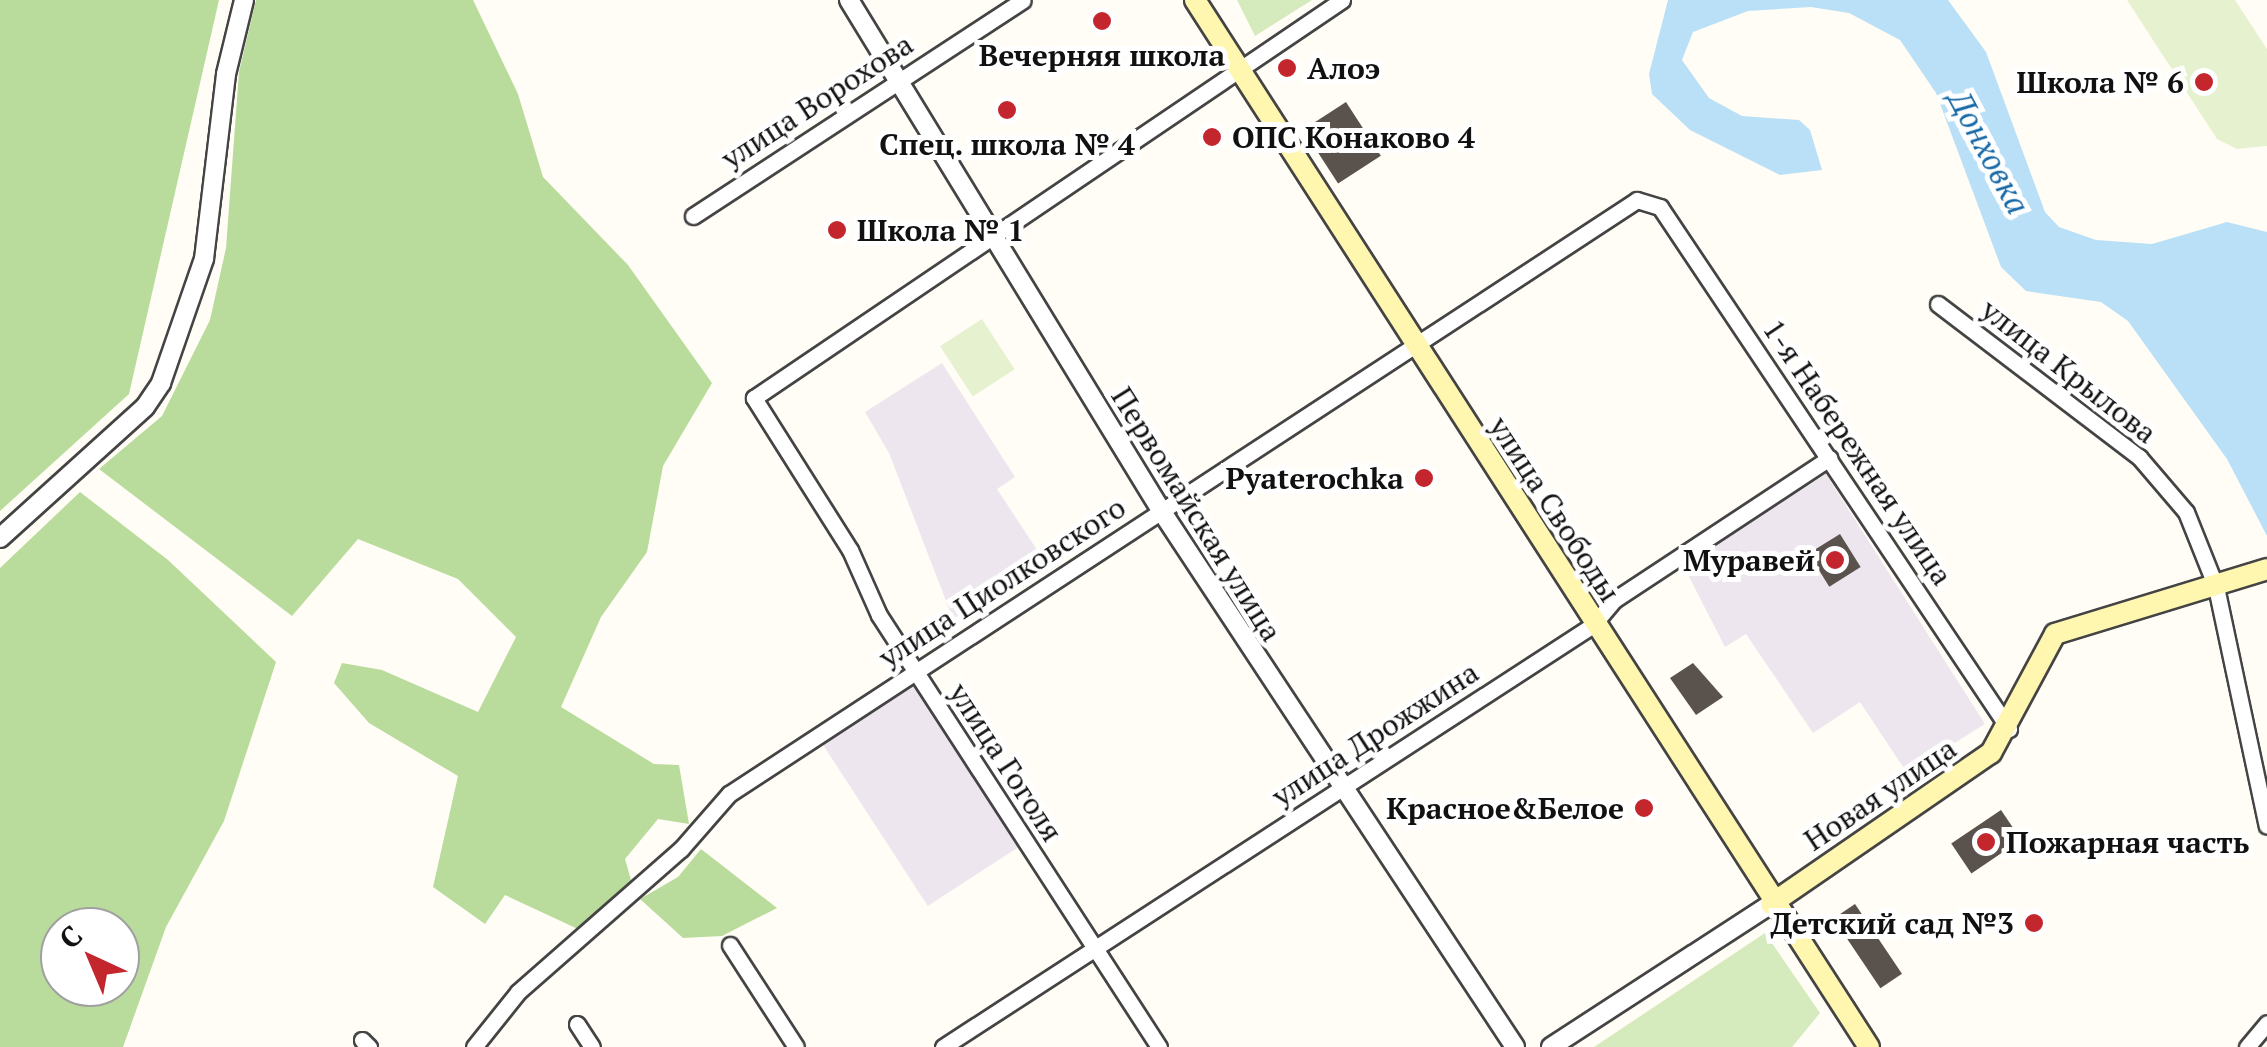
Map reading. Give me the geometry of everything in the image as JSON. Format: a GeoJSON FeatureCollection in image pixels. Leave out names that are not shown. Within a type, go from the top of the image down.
{"type":"FeatureCollection","features":[{"type":"Feature","properties":{"kind":"main road","name":"улица Свободы"},"geometry":{"type":"LineString","coordinates":[[1195,0],[1771,904],[1869,1047]]}},
{"type":"Feature","properties":{"kind":"main road","name":"Новая улица"},"geometry":{"type":"LineString","coordinates":[[1771,904],[1970,772],[2008,729],[2055,634],[2267,568]]}},
{"type":"Feature","properties":{"kind":"street"},"geometry":{"type":"LineString","coordinates":[[0,538],[145,407],[161,383],[204,259],[226,74],[244,0]]}},
{"type":"Feature","properties":{"kind":"street","name":"Первомайская улица"},"geometry":{"type":"LineString","coordinates":[[849,0],[1162,512],[1340,789],[1515,1047]]}},
{"type":"Feature","properties":{"kind":"street","name":"улица Ворохова"},"geometry":{"type":"LineString","coordinates":[[693,216],[1023,0]]}},
{"type":"Feature","properties":{"kind":"street"},"geometry":{"type":"LineString","coordinates":[[992,236],[1342,0]]}},
{"type":"Feature","properties":{"kind":"street","name":"улица Циолковского"},"geometry":{"type":"LineString","coordinates":[[474,1047],[518,992],[681,849],[729,794],[1637,200],[1660,207]]}},
{"type":"Feature","properties":{"kind":"street","name":"1-я Набережная улица"},"geometry":{"type":"LineString","coordinates":[[1660,207],[2008,729]]}},
{"type":"Feature","properties":{"kind":"street","name":"улица Гоголя"},"geometry":{"type":"LineString","coordinates":[[992,236],[754,398],[850,550],[914,670],[1159,1047]]}},
{"type":"Feature","properties":{"kind":"street","name":"улица Крылова"},"geometry":{"type":"LineString","coordinates":[[1938,304],[2139,457],[2186,512],[2216,587],[2267,826]]}},
{"type":"Feature","properties":{"kind":"street","name":"улица Дрожжина"},"geometry":{"type":"LineString","coordinates":[[943,1047],[1593,625],[1614,600],[1829,458]]}},
{"type":"Feature","properties":{"kind":"street","name":"Новая улица"},"geometry":{"type":"LineString","coordinates":[[1551,1047],[1771,904]]}},
{"type":"Feature","properties":{"kind":"street"},"geometry":{"type":"LineString","coordinates":[[730,945],[796,1047]]}},
{"type":"Feature","properties":{"kind":"street"},"geometry":{"type":"LineString","coordinates":[[2247,1047],[2267,1023]]}},
{"type":"Feature","properties":{"kind":"street"},"geometry":{"type":"LineString","coordinates":[[577,1024],[592,1047]]}},
{"type":"Feature","properties":{"kind":"shaded area"},"geometry":{"type":"Polygon","coordinates":[[[942,363],[1015,477],[997,489],[1045,562],[953,619],[889,453],[865,412],[942,363]]]}},
{"type":"Feature","properties":{"kind":"shaded area"},"geometry":{"type":"Polygon","coordinates":[[[1826,474],[1985,724],[1907,773],[1860,702],[1813,733],[1746,634],[1725,647],[1683,565],[1826,474]]]}},
{"type":"Feature","properties":{"kind":"shaded area"},"geometry":{"type":"Polygon","coordinates":[[[911,682],[1018,847],[928,906],[820,741],[911,682]]]}},
{"type":"Feature","properties":{"kind":"green space"},"geometry":{"type":"Polygon","coordinates":[[[0,0],[219,0],[129,394],[0,511],[0,0]]]}},
{"type":"Feature","properties":{"kind":"green space"},"geometry":{"type":"Polygon","coordinates":[[[256,0],[473,0],[518,94],[543,177],[628,265],[712,383],[663,466],[647,552],[601,617],[561,707],[654,764],[679,765],[689,824],[658,819],[625,859],[633,887],[580,930],[505,895],[485,924],[433,887],[458,776],[369,723],[334,683],[342,663],[382,670],[478,712],[516,637],[458,579],[358,539],[292,616],[99,469],[162,416],[210,320],[226,248],[239,72],[256,0]]]}},
{"type":"Feature","properties":{"kind":"green space"},"geometry":{"type":"Polygon","coordinates":[[[1237,0],[1312,0],[1255,36],[1237,0]]]}},
{"type":"Feature","properties":{"kind":"green space"},"geometry":{"type":"Polygon","coordinates":[[[2127,0],[2235,0],[2267,49],[2267,146],[2237,149],[2217,139],[2127,0]]]}},
{"type":"Feature","properties":{"kind":"green space"},"geometry":{"type":"Polygon","coordinates":[[[982,319],[1015,369],[973,397],[940,346],[982,319]]]}},
{"type":"Feature","properties":{"kind":"green space"},"geometry":{"type":"Polygon","coordinates":[[[80,492],[168,560],[276,662],[224,821],[166,927],[140,1000],[140,907],[40,907],[40,1007],[137,1007],[123,1047],[0,1047],[0,568],[80,492]]]}},
{"type":"Feature","properties":{"kind":"green space"},"geometry":{"type":"Polygon","coordinates":[[[701,849],[777,908],[722,936],[683,938],[640,899],[678,877],[701,849]]]}},
{"type":"Feature","properties":{"kind":"green space"},"geometry":{"type":"Polygon","coordinates":[[[1765,933],[1820,1013],[1792,1047],[1594,1047],[1765,933]]]}},
{"type":"Feature","properties":{"kind":"water","name":"Донховка"},"geometry":{"type":"Polygon","coordinates":[[[1668,0],[1948,0],[1986,52],[2045,212],[2059,227],[2096,240],[2152,244],[2227,222],[2267,232],[2267,536],[2227,459],[2128,321],[2101,302],[2026,291],[2001,267],[1936,93],[1900,40],[1849,13],[1811,7],[1748,11],[1693,32],[1682,60],[1709,98],[1742,116],[1799,120],[1810,130],[1822,170],[1780,175],[1690,130],[1652,94],[1649,74],[1668,0]]]}},
{"type":"Feature","properties":{"kind":"building"},"geometry":{"type":"Polygon","coordinates":[[[1346,102],[1381,156],[1338,183],[1303,130],[1346,102]]]}},
{"type":"Feature","properties":{"kind":"building","name":"Муравей"},"geometry":{"type":"Polygon","coordinates":[[[1840,534],[1861,567],[1829,587],[1809,554],[1840,534]]]}},
{"type":"Feature","properties":{"kind":"building"},"geometry":{"type":"Polygon","coordinates":[[[1693,663],[1723,697],[1696,715],[1670,678],[1693,663]]]}},
{"type":"Feature","properties":{"kind":"building","name":"Пожарная часть"},"geometry":{"type":"Polygon","coordinates":[[[2001,810],[2021,840],[1971,873],[1951,844],[2001,810]]]}},
{"type":"Feature","properties":{"kind":"building"},"geometry":{"type":"Polygon","coordinates":[[[1855,904],[1902,974],[1880,988],[1833,919],[1855,904]]]}},
{"type":"Feature","properties":{"kind":"place","name":"Вечерняя школа"},"geometry":{"type":"Point","coordinates":[1102,21]}},
{"type":"Feature","properties":{"kind":"place","name":"Алоэ"},"geometry":{"type":"Point","coordinates":[1287,68]}},
{"type":"Feature","properties":{"kind":"place","name":"Школа № 6"},"geometry":{"type":"Point","coordinates":[2204,82]}},
{"type":"Feature","properties":{"kind":"place","name":"Спец. школа № 4"},"geometry":{"type":"Point","coordinates":[1007,110]}},
{"type":"Feature","properties":{"kind":"place","name":"ОПС Конаково 4"},"geometry":{"type":"Point","coordinates":[1212,137]}},
{"type":"Feature","properties":{"kind":"place","name":"Школа № 1"},"geometry":{"type":"Point","coordinates":[837,230]}},
{"type":"Feature","properties":{"kind":"place","name":"Pyaterochka"},"geometry":{"type":"Point","coordinates":[1424,478]}},
{"type":"Feature","properties":{"kind":"place","name":"Муравей"},"geometry":{"type":"Point","coordinates":[1835,560]}},
{"type":"Feature","properties":{"kind":"place","name":"Красное&Белое"},"geometry":{"type":"Point","coordinates":[1644,808]}},
{"type":"Feature","properties":{"kind":"place","name":"Пожарная часть"},"geometry":{"type":"Point","coordinates":[1986,842]}},
{"type":"Feature","properties":{"kind":"place","name":"Детский сад №3"},"geometry":{"type":"Point","coordinates":[2034,923]}}]}
